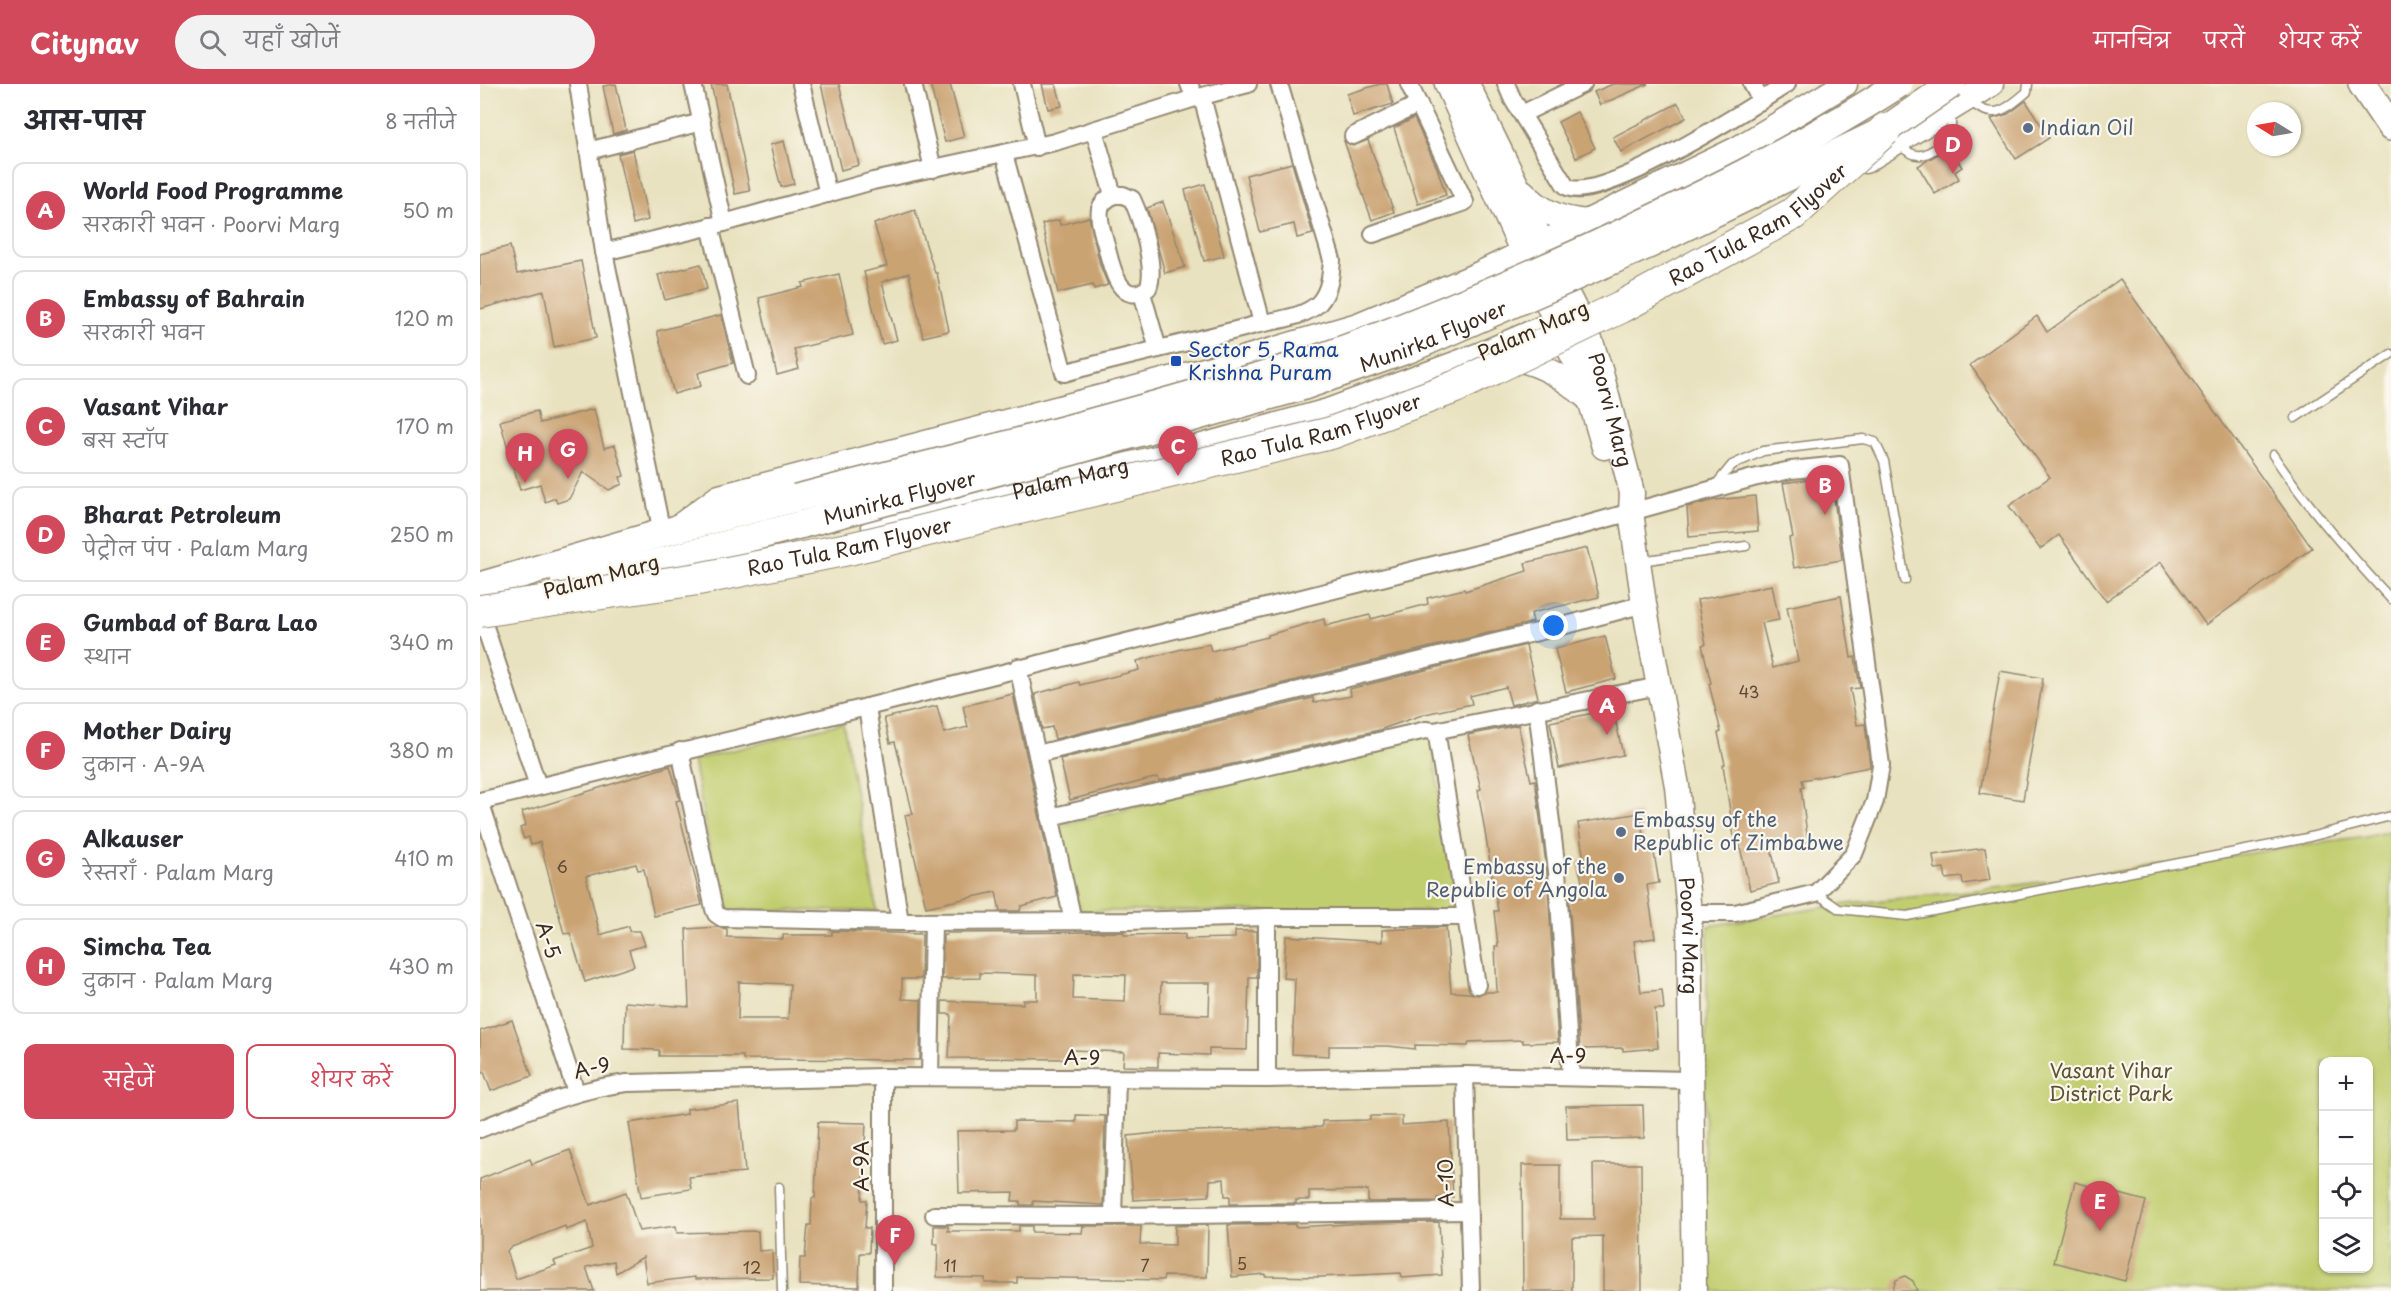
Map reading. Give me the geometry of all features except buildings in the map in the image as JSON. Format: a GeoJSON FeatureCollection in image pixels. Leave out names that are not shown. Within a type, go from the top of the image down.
{"type":"FeatureCollection","features":[{"type":"Feature","properties":{"kind":"highway","name":"Rao Tula Ram Flyover"},"geometry":{"type":"LineString","coordinates":[[481,619],[853,548],[1330,433],[1455,387],[1621,307],[1794,214],[1891,136]]}},
{"type":"Feature","properties":{"kind":"main road"},"geometry":{"type":"LineString","coordinates":[[1447,84],[1509,220],[1532,249],[1567,317]]}},
{"type":"Feature","properties":{"kind":"main road"},"geometry":{"type":"LineString","coordinates":[[1467,84],[1517,186],[1532,249]]}},
{"type":"Feature","properties":{"kind":"main road","name":"Palam Marg"},"geometry":{"type":"LineString","coordinates":[[480,586],[669,531],[718,497],[1201,371],[1358,325],[1489,269],[1737,149],[1845,84]]}},
{"type":"Feature","properties":{"kind":"main road","name":"Munirka Flyover"},"geometry":{"type":"LineString","coordinates":[[707,549],[799,511],[1310,361],[1400,329],[1513,282],[1657,217],[1797,145],[1849,116],[1899,84]]}},
{"type":"Feature","properties":{"kind":"main road"},"geometry":{"type":"LineString","coordinates":[[1956,98],[1991,84]]}},
{"type":"Feature","properties":{"kind":"main road"},"geometry":{"type":"LineString","coordinates":[[2362,84],[2391,127]]}},
{"type":"Feature","properties":{"kind":"main road","name":"Munirka Flyover"},"geometry":{"type":"LineString","coordinates":[[669,531],[799,511],[1070,452],[1301,387],[1409,349],[1650,244],[1891,136],[1956,98]]}},
{"type":"Feature","properties":{"kind":"main road","name":"Palam Marg"},"geometry":{"type":"LineString","coordinates":[[481,619],[549,591],[707,549],[735,561],[1191,449],[1328,411],[1482,354],[1567,317],[1771,219],[1891,136]]}},
{"type":"Feature","properties":{"kind":"main road"},"geometry":{"type":"LineString","coordinates":[[1517,186],[1537,207],[1558,216],[1588,222]]}},
{"type":"Feature","properties":{"kind":"main road"},"geometry":{"type":"LineString","coordinates":[[1489,269],[1504,251],[1509,238],[1509,220]]}},
{"type":"Feature","properties":{"kind":"main road"},"geometry":{"type":"LineString","coordinates":[[1405,305],[1427,306],[1437,314],[1443,326],[1446,357],[1432,373]]}},
{"type":"Feature","properties":{"kind":"main road","name":"Poorvi Marg"},"geometry":{"type":"LineString","coordinates":[[1567,317],[1618,495],[1631,512]]}},
{"type":"Feature","properties":{"kind":"main road","name":"Poorvi Marg"},"geometry":{"type":"LineString","coordinates":[[1567,317],[1601,373],[1632,492],[1631,512],[1640,561],[1644,604],[1677,786],[1689,913],[1694,1291]]}},
{"type":"Feature","properties":{"kind":"main road"},"geometry":{"type":"LineString","coordinates":[[1482,354],[1534,363],[1557,374],[1591,401]]}},
{"type":"Feature","properties":{"kind":"street"},"geometry":{"type":"LineString","coordinates":[[578,84],[604,252],[669,531]]}},
{"type":"Feature","properties":{"kind":"street"},"geometry":{"type":"LineString","coordinates":[[693,84],[702,122],[717,225],[747,376]]}},
{"type":"Feature","properties":{"kind":"street"},"geometry":{"type":"LineString","coordinates":[[801,84],[828,194]]}},
{"type":"Feature","properties":{"kind":"street"},"geometry":{"type":"LineString","coordinates":[[913,84],[933,169]]}},
{"type":"Feature","properties":{"kind":"street"},"geometry":{"type":"LineString","coordinates":[[1022,84],[1037,147]]}},
{"type":"Feature","properties":{"kind":"street"},"geometry":{"type":"LineString","coordinates":[[604,252],[717,225],[873,181],[1037,147],[1094,130],[1195,93],[1248,84]]}},
{"type":"Feature","properties":{"kind":"street"},"geometry":{"type":"LineString","coordinates":[[1005,154],[1064,373],[1262,323],[1308,311],[1319,303],[1331,277],[1332,260],[1279,84]]}},
{"type":"Feature","properties":{"kind":"street"},"geometry":{"type":"LineString","coordinates":[[1373,234],[1465,202],[1410,84]]}},
{"type":"Feature","properties":{"kind":"street"},"geometry":{"type":"LineString","coordinates":[[1506,84],[1567,188],[1577,191],[1591,189],[1629,174],[1704,136],[1787,84]]}},
{"type":"Feature","properties":{"kind":"street"},"geometry":{"type":"LineString","coordinates":[[1522,114],[1582,84]]}},
{"type":"Feature","properties":{"kind":"street"},"geometry":{"type":"LineString","coordinates":[[1752,84],[1761,101]]}},
{"type":"Feature","properties":{"kind":"street"},"geometry":{"type":"LineString","coordinates":[[1195,93],[1262,323]]}},
{"type":"Feature","properties":{"kind":"street"},"geometry":{"type":"LineString","coordinates":[[1353,136],[1419,104]]}},
{"type":"Feature","properties":{"kind":"street"},"geometry":{"type":"LineString","coordinates":[[588,151],[702,122]]}},
{"type":"Feature","properties":{"kind":"street"},"geometry":{"type":"LineString","coordinates":[[1094,130],[1113,195]]}},
{"type":"Feature","properties":{"kind":"street"},"geometry":{"type":"LineString","coordinates":[[1113,195],[1124,195],[1132,199],[1138,212],[1152,273],[1148,288],[1142,293],[1134,293],[1122,288],[1115,277],[1100,222],[1100,209],[1113,195]]}},
{"type":"Feature","properties":{"kind":"street"},"geometry":{"type":"LineString","coordinates":[[1142,293],[1158,349]]}},
{"type":"Feature","properties":{"kind":"street"},"geometry":{"type":"LineString","coordinates":[[480,801],[867,707],[1509,546],[1772,473],[1840,465],[1881,765],[1875,801],[1854,854],[1816,893],[1735,914],[1689,913]]}},
{"type":"Feature","properties":{"kind":"street"},"geometry":{"type":"LineString","coordinates":[[1037,753],[1575,623],[1644,604]]}},
{"type":"Feature","properties":{"kind":"street"},"geometry":{"type":"LineString","coordinates":[[481,619],[538,786]]}},
{"type":"Feature","properties":{"kind":"street"},"geometry":{"type":"LineString","coordinates":[[1018,668],[1072,921]]}},
{"type":"Feature","properties":{"kind":"street"},"geometry":{"type":"LineString","coordinates":[[1050,818],[1426,730],[1434,731],[1659,686]]}},
{"type":"Feature","properties":{"kind":"street"},"geometry":{"type":"LineString","coordinates":[[867,707],[900,922]]}},
{"type":"Feature","properties":{"kind":"street"},"geometry":{"type":"LineString","coordinates":[[1537,709],[1557,871],[1571,1077]]}},
{"type":"Feature","properties":{"kind":"street"},"geometry":{"type":"LineString","coordinates":[[1434,731],[1437,736],[1477,985]]}},
{"type":"Feature","properties":{"kind":"street"},"geometry":{"type":"LineString","coordinates":[[680,751],[714,909],[719,917],[900,922],[1466,917]]}},
{"type":"Feature","properties":{"kind":"street","name":"A-5"},"geometry":{"type":"LineString","coordinates":[[480,801],[576,1092]]}},
{"type":"Feature","properties":{"kind":"street"},"geometry":{"type":"LineString","coordinates":[[1267,917],[1267,1079]]}},
{"type":"Feature","properties":{"kind":"street"},"geometry":{"type":"LineString","coordinates":[[930,1077],[933,922]]}},
{"type":"Feature","properties":{"kind":"street","name":"A-9"},"geometry":{"type":"LineString","coordinates":[[480,1129],[576,1092],[627,1083],[884,1077],[1267,1079],[1465,1074],[1691,1080]]}},
{"type":"Feature","properties":{"kind":"street","name":"A-10"},"geometry":{"type":"LineString","coordinates":[[1465,1074],[1471,1291]]}},
{"type":"Feature","properties":{"kind":"street","name":"A-9A"},"geometry":{"type":"LineString","coordinates":[[883,1291],[884,1077]]}},
{"type":"Feature","properties":{"kind":"street"},"geometry":{"type":"LineString","coordinates":[[1113,1216],[1117,1079]]}},
{"type":"Feature","properties":{"kind":"street"},"geometry":{"type":"LineString","coordinates":[[933,1215],[1113,1216],[1467,1211]]}},
{"type":"Feature","properties":{"kind":"lane"},"geometry":{"type":"LineString","coordinates":[[1891,136],[1913,156],[1924,156],[1951,138],[1951,121],[1956,98],[1984,112],[1997,113],[2026,92],[2028,84]]}},
{"type":"Feature","properties":{"kind":"lane"},"geometry":{"type":"LineString","coordinates":[[2295,418],[2391,354]]}},
{"type":"Feature","properties":{"kind":"lane"},"geometry":{"type":"LineString","coordinates":[[1711,489],[1732,465],[1763,451],[1863,439],[1875,442],[1884,461],[1905,580]]}},
{"type":"Feature","properties":{"kind":"lane"},"geometry":{"type":"LineString","coordinates":[[2273,455],[2317,517],[2391,599]]}},
{"type":"Feature","properties":{"kind":"lane"},"geometry":{"type":"LineString","coordinates":[[1640,561],[1746,546]]}},
{"type":"Feature","properties":{"kind":"lane"},"geometry":{"type":"LineString","coordinates":[[1816,893],[1839,909],[1907,916],[2302,839],[2391,816]]}},
{"type":"Feature","properties":{"kind":"lane"},"geometry":{"type":"LineString","coordinates":[[779,1187],[782,1291]]}},
{"type":"Feature","properties":{"kind":"green space"},"geometry":{"type":"Polygon","coordinates":[[[843,723],[877,911],[721,910],[693,760],[843,723]]]}},
{"type":"Feature","properties":{"kind":"green space"},"geometry":{"type":"Polygon","coordinates":[[[1430,734],[1458,911],[1080,911],[1058,826],[1430,734]]]}},
{"type":"Feature","properties":{"kind":"green space","name":"Vasant Vihar District Park"},"geometry":{"type":"Polygon","coordinates":[[[2391,831],[2391,1291],[1703,1291],[1708,926],[1838,905],[2004,887],[2366,837],[2391,831]]]}},
{"type":"Feature","properties":{"kind":"place","name":"Indian Oil"},"geometry":{"type":"Point","coordinates":[2028,128]}},
{"type":"Feature","properties":{"kind":"place","name":"Bharat Petroleum"},"geometry":{"type":"Point","coordinates":[1953,174]}},
{"type":"Feature","properties":{"kind":"place","name":"Sector 5, Rama Krishna Puram"},"geometry":{"type":"Point","coordinates":[1176,361]}},
{"type":"Feature","properties":{"kind":"place","name":"Vasant Vihar"},"geometry":{"type":"Point","coordinates":[1178,476]}},
{"type":"Feature","properties":{"kind":"place","name":"Alkauser"},"geometry":{"type":"Point","coordinates":[568,479]}},
{"type":"Feature","properties":{"kind":"place","name":"Simcha Tea"},"geometry":{"type":"Point","coordinates":[525,483]}},
{"type":"Feature","properties":{"kind":"place","name":"Embassy of Bahrain"},"geometry":{"type":"Point","coordinates":[1825,515]}},
{"type":"Feature","properties":{"kind":"place","name":"World Food Programme"},"geometry":{"type":"Point","coordinates":[1607,735]}},
{"type":"Feature","properties":{"kind":"place","name":"Embassy of the Republic of Zimbabwe"},"geometry":{"type":"Point","coordinates":[1621,832]}},
{"type":"Feature","properties":{"kind":"place","name":"Embassy of the Republic of Angola"},"geometry":{"type":"Point","coordinates":[1619,878]}},
{"type":"Feature","properties":{"kind":"place","name":"Gumbad of Bara Lao"},"geometry":{"type":"Point","coordinates":[2100,1231]}},
{"type":"Feature","properties":{"kind":"place","name":"Mother Dairy"},"geometry":{"type":"Point","coordinates":[895,1265]}}]}
